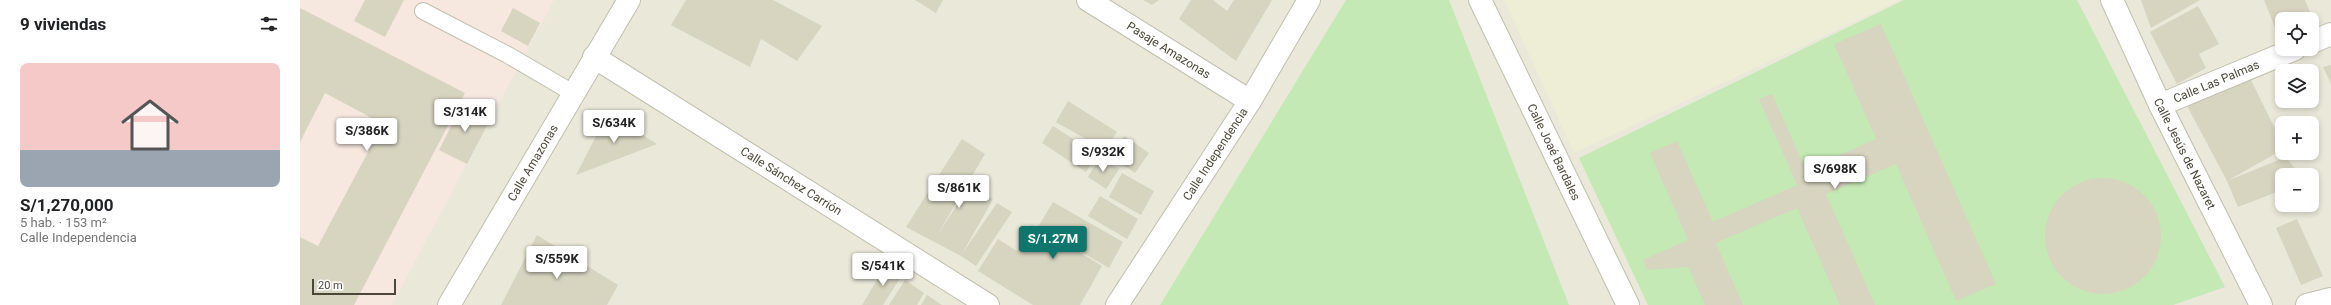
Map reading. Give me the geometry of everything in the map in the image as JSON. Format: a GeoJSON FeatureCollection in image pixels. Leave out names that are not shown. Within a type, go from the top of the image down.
{"type":"FeatureCollection","features":[{"type":"Feature","properties":{"kind":"street","name":"Calle Amazonas"},"geometry":{"type":"LineString","coordinates":[[449,305],[629,0]]}},
{"type":"Feature","properties":{"kind":"street","name":"Pasaje Amazonas"},"geometry":{"type":"LineString","coordinates":[[1088,0],[1250,101]]}},
{"type":"Feature","properties":{"kind":"street","name":"Calle Independencia"},"geometry":{"type":"LineString","coordinates":[[1117,305],[1250,101],[1309,0]]}},
{"type":"Feature","properties":{"kind":"street","name":"Calle Joaé Bardales"},"geometry":{"type":"LineString","coordinates":[[1480,0],[1628,305]]}},
{"type":"Feature","properties":{"kind":"street","name":"Calle Jesús de Nazaret"},"geometry":{"type":"LineString","coordinates":[[2112,0],[2160,105],[2261,305]]}},
{"type":"Feature","properties":{"kind":"street"},"geometry":{"type":"LineString","coordinates":[[2319,39],[2331,34]]}},
{"type":"Feature","properties":{"kind":"street","name":"Calle Las Palmas"},"geometry":{"type":"LineString","coordinates":[[2160,105],[2278,56]]}},
{"type":"Feature","properties":{"kind":"street","name":"Calle Sánchez Carrión"},"geometry":{"type":"LineString","coordinates":[[594,57],[988,305]]}},
{"type":"Feature","properties":{"kind":"street"},"geometry":{"type":"LineString","coordinates":[[2307,305],[2331,299]]}},
{"type":"Feature","properties":{"kind":"lane"},"geometry":{"type":"LineString","coordinates":[[423,11],[508,55],[574,93]]}},
{"type":"Feature","properties":{"kind":"shaded area"},"geometry":{"type":"Polygon","coordinates":[[[300,0],[2331,0],[2331,305],[300,305],[300,0]]]}},
{"type":"Feature","properties":{"kind":"shaded area"},"geometry":{"type":"Polygon","coordinates":[[[300,0],[554,0],[392,305],[300,305],[300,0]]]}},
{"type":"Feature","properties":{"kind":"shaded area"},"geometry":{"type":"Polygon","coordinates":[[[1504,0],[1901,0],[1574,153],[1504,0]]]}},
{"type":"Feature","properties":{"kind":"green space"},"geometry":{"type":"Polygon","coordinates":[[[1346,0],[1449,0],[1569,305],[1160,305],[1346,0]]]}},
{"type":"Feature","properties":{"kind":"green space"},"geometry":{"type":"Polygon","coordinates":[[[1904,0],[2077,0],[2225,287],[2173,305],[1648,305],[1579,158],[1904,0]]]}},
{"type":"Feature","properties":{"kind":"building"},"geometry":{"type":"Polygon","coordinates":[[[365,0],[404,0],[385,37],[354,21],[365,0]]]}},
{"type":"Feature","properties":{"kind":"building"},"geometry":{"type":"Polygon","coordinates":[[[686,0],[773,0],[822,26],[797,61],[761,39],[750,67],[671,25],[686,0]]]}},
{"type":"Feature","properties":{"kind":"building"},"geometry":{"type":"Polygon","coordinates":[[[915,0],[943,0],[936,13],[915,0]]]}},
{"type":"Feature","properties":{"kind":"building"},"geometry":{"type":"Polygon","coordinates":[[[1143,0],[1159,0],[1152,5],[1143,0]]]}},
{"type":"Feature","properties":{"kind":"building"},"geometry":{"type":"Polygon","coordinates":[[[1191,0],[1213,0],[1227,11],[1234,0],[1272,0],[1236,61],[1179,19],[1191,0]]]}},
{"type":"Feature","properties":{"kind":"building"},"geometry":{"type":"Polygon","coordinates":[[[2141,0],[2200,0],[2151,28],[2141,0]]]}},
{"type":"Feature","properties":{"kind":"building"},"geometry":{"type":"Polygon","coordinates":[[[2264,0],[2305,0],[2310,12],[2275,12],[2275,27],[2264,0]]]}},
{"type":"Feature","properties":{"kind":"building"},"geometry":{"type":"Polygon","coordinates":[[[2198,6],[2219,44],[2199,54],[2206,68],[2177,84],[2150,32],[2198,6]]]}},
{"type":"Feature","properties":{"kind":"building"},"geometry":{"type":"Polygon","coordinates":[[[300,8],[465,93],[354,305],[300,305],[300,237],[318,246],[383,124],[325,93],[300,142],[300,8]]]}},
{"type":"Feature","properties":{"kind":"building"},"geometry":{"type":"Polygon","coordinates":[[[513,8],[540,23],[528,46],[501,31],[513,8]]]}},
{"type":"Feature","properties":{"kind":"building"},"geometry":{"type":"Polygon","coordinates":[[[1881,24],[1996,284],[1956,301],[1896,164],[1826,194],[1875,305],[1840,305],[1797,208],[1716,243],[1743,305],[1705,305],[1688,267],[1648,270],[1643,260],[1688,240],[1650,153],[1677,141],[1713,222],[1797,185],[1759,99],[1772,94],[1806,170],[1876,139],[1834,44],[1881,24]]]}},
{"type":"Feature","properties":{"kind":"building"},"geometry":{"type":"Polygon","coordinates":[[[2331,65],[2331,84],[2323,67],[2331,65]]]}},
{"type":"Feature","properties":{"kind":"building"},"geometry":{"type":"Polygon","coordinates":[[[2248,74],[2275,129],[2275,154],[2227,181],[2186,104],[2248,74]]]}},
{"type":"Feature","properties":{"kind":"building"},"geometry":{"type":"Polygon","coordinates":[[[464,101],[492,116],[467,164],[439,150],[464,101]]]}},
{"type":"Feature","properties":{"kind":"building"},"geometry":{"type":"Polygon","coordinates":[[[1068,101],[1117,132],[1105,150],[1056,122],[1068,101]]]}},
{"type":"Feature","properties":{"kind":"building"},"geometry":{"type":"Polygon","coordinates":[[[608,113],[657,144],[576,175],[608,113]]]}},
{"type":"Feature","properties":{"kind":"building"},"geometry":{"type":"Polygon","coordinates":[[[1053,126],[1097,154],[1086,172],[1042,143],[1053,126]]]}},
{"type":"Feature","properties":{"kind":"building"},"geometry":{"type":"Polygon","coordinates":[[[1124,136],[1149,153],[1135,173],[1110,156],[1124,136]]]}},
{"type":"Feature","properties":{"kind":"building"},"geometry":{"type":"Polygon","coordinates":[[[962,139],[985,154],[936,237],[970,185],[993,199],[962,254],[997,203],[1012,212],[976,266],[961,256],[906,227],[962,139]]]}},
{"type":"Feature","properties":{"kind":"building"},"geometry":{"type":"Polygon","coordinates":[[[1100,157],[1119,169],[1106,189],[1088,177],[1100,157]]]}},
{"type":"Feature","properties":{"kind":"building"},"geometry":{"type":"Polygon","coordinates":[[[2279,160],[2288,160],[2295,168],[2275,168],[2275,193],[2238,207],[2227,181],[2279,160]]]}},
{"type":"Feature","properties":{"kind":"building"},"geometry":{"type":"Polygon","coordinates":[[[1122,173],[1154,191],[1141,215],[1109,197],[1122,173]]]}},
{"type":"Feature","properties":{"kind":"building"},"geometry":{"type":"Polygon","coordinates":[[[2103,178],[2125,183],[2144,195],[2156,214],[2161,236],[2156,258],[2144,277],[2125,289],[2103,294],[2081,289],[2062,277],[2050,258],[2045,236],[2050,214],[2062,195],[2081,183],[2103,178]]]}},
{"type":"Feature","properties":{"kind":"building"},"geometry":{"type":"Polygon","coordinates":[[[1100,196],[1138,219],[1127,239],[1088,216],[1100,196]]]}},
{"type":"Feature","properties":{"kind":"building"},"geometry":{"type":"Polygon","coordinates":[[[1053,202],[1123,242],[1109,268],[1051,234],[1102,266],[1080,305],[1033,305],[978,271],[998,239],[1017,251],[1031,225],[1038,227],[1053,202]]]}},
{"type":"Feature","properties":{"kind":"building"},"geometry":{"type":"Polygon","coordinates":[[[2297,219],[2323,276],[2301,285],[2276,228],[2297,219]]]}},
{"type":"Feature","properties":{"kind":"building"},"geometry":{"type":"Polygon","coordinates":[[[537,235],[618,285],[607,305],[501,305],[537,235]]]}},
{"type":"Feature","properties":{"kind":"building"},"geometry":{"type":"Polygon","coordinates":[[[886,265],[902,275],[883,305],[862,305],[886,265]]]}},
{"type":"Feature","properties":{"kind":"building"},"geometry":{"type":"Polygon","coordinates":[[[905,280],[924,293],[917,305],[889,305],[905,280]]]}},
{"type":"Feature","properties":{"kind":"building"},"geometry":{"type":"Polygon","coordinates":[[[927,295],[942,305],[921,305],[927,295]]]}}]}
